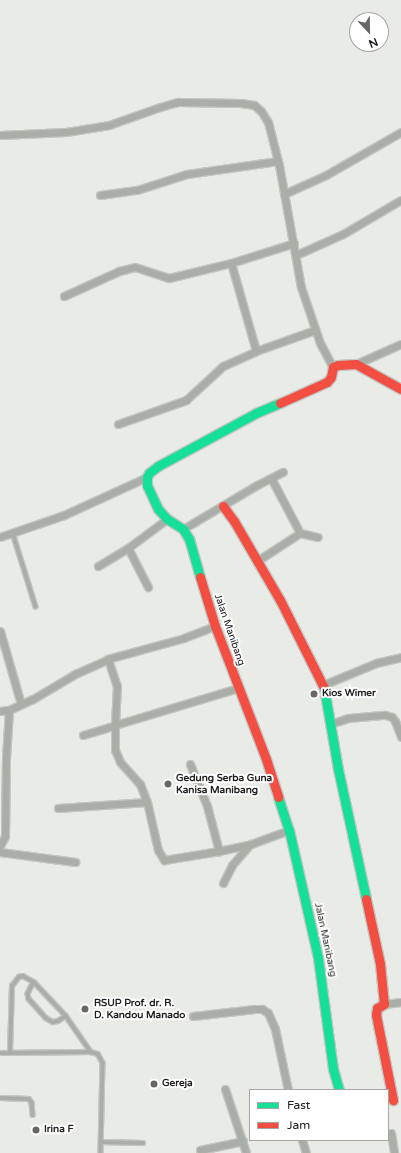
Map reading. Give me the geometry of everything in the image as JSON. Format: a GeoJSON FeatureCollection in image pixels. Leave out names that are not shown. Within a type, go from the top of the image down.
{"type":"FeatureCollection","features":[{"type":"Feature","properties":{"kind":"street"},"geometry":{"type":"LineString","coordinates":[[0,135],[66,132],[109,125],[178,102],[241,102],[254,105],[261,110],[268,122],[278,161],[301,287],[315,330],[333,367],[331,377],[328,382],[256,413],[158,466],[149,473],[147,478],[152,498],[167,519],[183,529],[283,472]]}},
{"type":"Feature","properties":{"kind":"street"},"geometry":{"type":"LineString","coordinates":[[284,194],[326,175],[401,132]]}},
{"type":"Feature","properties":{"kind":"street"},"geometry":{"type":"LineString","coordinates":[[100,195],[137,190],[186,174],[278,161]]}},
{"type":"Feature","properties":{"kind":"street"},"geometry":{"type":"LineString","coordinates":[[296,254],[343,234],[401,200]]}},
{"type":"Feature","properties":{"kind":"street"},"geometry":{"type":"LineString","coordinates":[[64,296],[115,272],[135,267],[169,278],[231,263],[294,243]]}},
{"type":"Feature","properties":{"kind":"street"},"geometry":{"type":"LineString","coordinates":[[231,263],[256,351]]}},
{"type":"Feature","properties":{"kind":"street"},"geometry":{"type":"LineString","coordinates":[[118,424],[186,400],[220,368],[256,351],[315,330]]}},
{"type":"Feature","properties":{"kind":"street"},"geometry":{"type":"LineString","coordinates":[[333,367],[343,364],[356,364],[401,344]]}},
{"type":"Feature","properties":{"kind":"street"},"geometry":{"type":"LineString","coordinates":[[356,364],[401,389]]}},
{"type":"Feature","properties":{"kind":"street"},"geometry":{"type":"LineString","coordinates":[[0,537],[64,515],[147,478]]}},
{"type":"Feature","properties":{"kind":"street"},"geometry":{"type":"LineString","coordinates":[[271,478],[300,533]]}},
{"type":"Feature","properties":{"kind":"street"},"geometry":{"type":"LineString","coordinates":[[223,506],[280,600],[323,685],[380,964],[384,1004]]}},
{"type":"Feature","properties":{"kind":"street"},"geometry":{"type":"LineString","coordinates":[[98,566],[128,548],[167,519]]}},
{"type":"Feature","properties":{"kind":"street","name":"Jalan Manibang"},"geometry":{"type":"LineString","coordinates":[[183,529],[193,551],[215,626],[266,759],[289,830],[318,958],[333,1069],[338,1089]]}},
{"type":"Feature","properties":{"kind":"street"},"geometry":{"type":"LineString","coordinates":[[257,560],[300,533],[318,537]]}},
{"type":"Feature","properties":{"kind":"street"},"geometry":{"type":"LineString","coordinates":[[128,548],[148,587]]}},
{"type":"Feature","properties":{"kind":"street"},"geometry":{"type":"LineString","coordinates":[[0,711],[9,710],[74,674],[108,659],[184,638],[215,626]]}},
{"type":"Feature","properties":{"kind":"street"},"geometry":{"type":"LineString","coordinates":[[0,631],[21,704]]}},
{"type":"Feature","properties":{"kind":"street"},"geometry":{"type":"LineString","coordinates":[[323,685],[376,663],[401,657]]}},
{"type":"Feature","properties":{"kind":"street"},"geometry":{"type":"LineString","coordinates":[[108,659],[117,686],[114,742],[117,757],[140,784],[147,802],[158,850],[164,860],[251,844],[289,830]]}},
{"type":"Feature","properties":{"kind":"street"},"geometry":{"type":"LineString","coordinates":[[83,736],[238,688]]}},
{"type":"Feature","properties":{"kind":"street"},"geometry":{"type":"LineString","coordinates":[[0,846],[5,836],[6,758],[9,710]]}},
{"type":"Feature","properties":{"kind":"street"},"geometry":{"type":"LineString","coordinates":[[330,724],[348,718],[385,715],[392,717],[395,721],[401,737]]}},
{"type":"Feature","properties":{"kind":"street"},"geometry":{"type":"LineString","coordinates":[[190,764],[207,806],[219,850]]}},
{"type":"Feature","properties":{"kind":"street"},"geometry":{"type":"LineString","coordinates":[[58,808],[147,802]]}},
{"type":"Feature","properties":{"kind":"street"},"geometry":{"type":"LineString","coordinates":[[223,883],[232,865],[251,844]]}},
{"type":"Feature","properties":{"kind":"street"},"geometry":{"type":"LineString","coordinates":[[0,852],[75,862]]}},
{"type":"Feature","properties":{"kind":"street"},"geometry":{"type":"LineString","coordinates":[[394,1100],[376,1015],[377,1008],[384,1004],[401,1002]]}},
{"type":"Feature","properties":{"kind":"street"},"geometry":{"type":"LineString","coordinates":[[193,1016],[255,1009],[262,1010],[268,1014],[274,1030],[288,1089]]}},
{"type":"Feature","properties":{"kind":"street"},"geometry":{"type":"LineString","coordinates":[[225,1089],[246,1153]]}},
{"type":"Feature","properties":{"kind":"street"},"geometry":{"type":"LineString","coordinates":[[391,1133],[394,1153]]}},
{"type":"Feature","properties":{"kind":"street"},"geometry":{"type":"LineString","coordinates":[[302,1141],[306,1153]]}},
{"type":"Feature","properties":{"kind":"street"},"geometry":{"type":"LineString","coordinates":[[200,1150],[243,1142]]}},
{"type":"Feature","properties":{"kind":"lane"},"geometry":{"type":"LineString","coordinates":[[13,532],[36,607]]}},
{"type":"Feature","properties":{"kind":"lane"},"geometry":{"type":"LineString","coordinates":[[10,1053],[12,986],[19,977],[24,976],[34,982],[66,1016],[91,1052]]}},
{"type":"Feature","properties":{"kind":"lane"},"geometry":{"type":"LineString","coordinates":[[34,982],[28,994],[29,999],[46,1018],[52,1022],[58,1021],[66,1016]]}},
{"type":"Feature","properties":{"kind":"lane"},"geometry":{"type":"LineString","coordinates":[[0,1053],[91,1052],[98,1054],[103,1064],[101,1153]]}},
{"type":"Feature","properties":{"kind":"lane"},"geometry":{"type":"LineString","coordinates":[[0,1098],[29,1099],[32,1103],[33,1115]]}},
{"type":"Feature","properties":{"kind":"lane"},"geometry":{"type":"LineString","coordinates":[[101,1142],[143,1143]]}},
{"type":"Feature","properties":{"kind":"traffic: fast"},"geometry":{"type":"LineString","coordinates":[[200,577],[189,539],[183,529],[167,519],[158,509],[147,485],[147,477],[149,473],[158,466],[256,413],[280,403]]}},
{"type":"Feature","properties":{"kind":"traffic: fast"},"geometry":{"type":"LineString","coordinates":[[324,688],[338,769],[366,899]]}},
{"type":"Feature","properties":{"kind":"traffic: fast"},"geometry":{"type":"LineString","coordinates":[[278,797],[289,830],[318,958],[333,1069],[339,1089]]}},
{"type":"Feature","properties":{"kind":"traffic: jam"},"geometry":{"type":"LineString","coordinates":[[280,403],[327,382],[331,377],[333,367],[338,365],[356,364],[401,389]]}},
{"type":"Feature","properties":{"kind":"traffic: jam"},"geometry":{"type":"LineString","coordinates":[[223,506],[234,521],[280,600],[324,688]]}},
{"type":"Feature","properties":{"kind":"traffic: jam"},"geometry":{"type":"LineString","coordinates":[[200,577],[215,626],[266,759],[278,797]]}},
{"type":"Feature","properties":{"kind":"traffic: jam"},"geometry":{"type":"LineString","coordinates":[[366,899],[380,964],[384,1004],[377,1008],[376,1015],[393,1100]]}},
{"type":"Feature","properties":{"kind":"place","name":"Kios Wimer"},"geometry":{"type":"Point","coordinates":[314,694]}},
{"type":"Feature","properties":{"kind":"place","name":"Gedung Serba Guna Kanisa Manibang"},"geometry":{"type":"Point","coordinates":[168,784]}},
{"type":"Feature","properties":{"kind":"place","name":"RSUP Prof. dr. R. D. Kandou Manado"},"geometry":{"type":"Point","coordinates":[85,1009]}},
{"type":"Feature","properties":{"kind":"place","name":"Gereja"},"geometry":{"type":"Point","coordinates":[154,1084]}},
{"type":"Feature","properties":{"kind":"place","name":"Irina F"},"geometry":{"type":"Point","coordinates":[36,1130]}}]}
